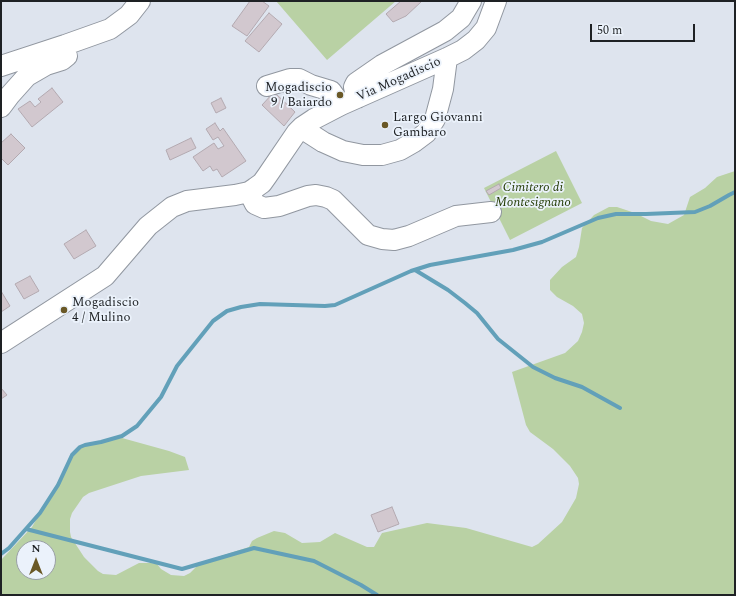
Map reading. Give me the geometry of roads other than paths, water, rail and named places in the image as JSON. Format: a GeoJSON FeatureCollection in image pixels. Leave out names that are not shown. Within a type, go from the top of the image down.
{"type":"FeatureCollection","features":[{"type":"Feature","properties":{"kind":"street"},"geometry":{"type":"LineString","coordinates":[[1,66],[110,29],[129,15],[140,1]]}},
{"type":"Feature","properties":{"kind":"street"},"geometry":{"type":"LineString","coordinates":[[268,86],[290,79],[299,79],[311,85],[331,91],[349,101],[356,83],[382,65],[445,31],[461,18],[471,1]]}},
{"type":"Feature","properties":{"kind":"street","name":"Via Mogadiscio"},"geometry":{"type":"LineString","coordinates":[[1,343],[104,276],[148,226],[172,207],[187,201],[249,192],[262,183],[289,142],[302,127],[314,118],[463,50],[476,40],[486,28],[496,1]]}},
{"type":"Feature","properties":{"kind":"street"},"geometry":{"type":"LineString","coordinates":[[1,107],[27,76],[46,65],[65,58],[67,55],[65,45]]}},
{"type":"Feature","properties":{"kind":"street"},"geometry":{"type":"LineString","coordinates":[[302,127],[323,142],[343,151],[363,155],[382,155],[400,150],[426,133],[435,118],[443,89],[447,58]]}},
{"type":"Feature","properties":{"kind":"street"},"geometry":{"type":"LineString","coordinates":[[249,192],[255,204],[264,208],[279,206],[308,196],[316,195],[326,197],[333,200],[368,235],[382,240],[394,240],[409,236],[456,216],[491,212]]}},
{"type":"Feature","properties":{"kind":"waterway"},"geometry":{"type":"LineString","coordinates":[[1,554],[9,548],[40,513],[58,485],[72,455],[80,447],[122,436],[137,426],[161,397],[177,366],[213,321],[227,311],[260,304],[335,305],[411,271],[430,265],[513,250],[542,242],[598,218],[616,214],[695,212],[710,206],[735,192]]}},
{"type":"Feature","properties":{"kind":"waterway"},"geometry":{"type":"LineString","coordinates":[[415,270],[448,290],[465,303],[477,313],[498,339],[533,367],[555,378],[582,387],[620,408]]}},
{"type":"Feature","properties":{"kind":"waterway"},"geometry":{"type":"LineString","coordinates":[[26,529],[182,569],[254,548],[314,561],[361,585],[377,595]]}},
{"type":"Feature","properties":{"kind":"place","name":"Mogadiscio 9 / Baiardo"},"geometry":{"type":"Point","coordinates":[340,95]}},
{"type":"Feature","properties":{"kind":"place","name":"Largo Giovanni Gambaro"},"geometry":{"type":"Point","coordinates":[385,125]}},
{"type":"Feature","properties":{"kind":"place","name":"Mogadiscio 4 / Mulino"},"geometry":{"type":"Point","coordinates":[64,310]}},
{"type":"Feature","properties":{"kind":"park label","name":"Cimitero di Montesignano"},"geometry":{"type":"Point","coordinates":[533,196]}}]}
